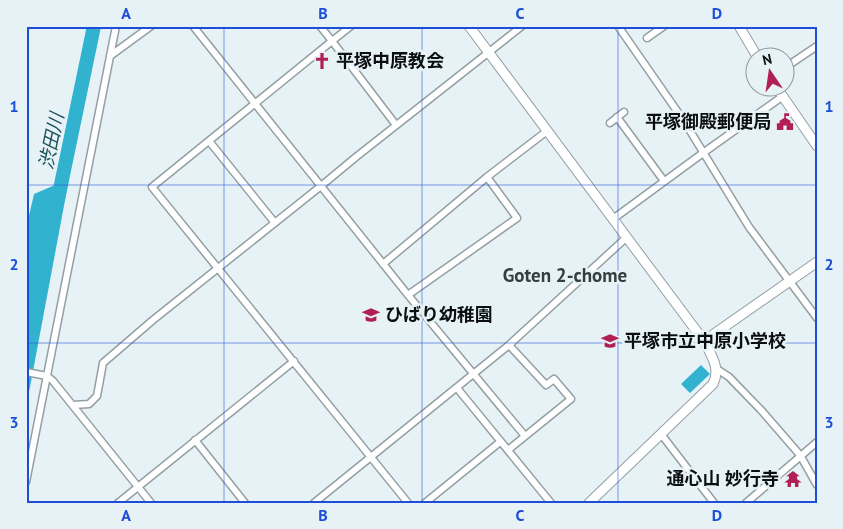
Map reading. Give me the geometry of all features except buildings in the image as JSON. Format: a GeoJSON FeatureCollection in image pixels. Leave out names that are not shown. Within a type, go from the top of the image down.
{"type":"FeatureCollection","features":[{"type":"Feature","properties":{"kind":"street"},"geometry":{"type":"LineString","coordinates":[[26,482],[116,26]]}},
{"type":"Feature","properties":{"kind":"street"},"geometry":{"type":"LineString","coordinates":[[110,56],[150,26]]}},
{"type":"Feature","properties":{"kind":"street"},"geometry":{"type":"LineString","coordinates":[[193,26],[322,186],[382,264],[525,436]]}},
{"type":"Feature","properties":{"kind":"street"},"geometry":{"type":"LineString","coordinates":[[320,26],[396,125]]}},
{"type":"Feature","properties":{"kind":"street"},"geometry":{"type":"LineString","coordinates":[[351,26],[152,187],[408,503]]}},
{"type":"Feature","properties":{"kind":"street"},"geometry":{"type":"LineString","coordinates":[[469,26],[704,341],[717,369],[717,376],[713,384],[594,501]]}},
{"type":"Feature","properties":{"kind":"street"},"geometry":{"type":"LineString","coordinates":[[73,405],[89,404],[97,396],[103,362],[396,125],[522,26]]}},
{"type":"Feature","properties":{"kind":"street"},"geometry":{"type":"LineString","coordinates":[[618,26],[669,98],[749,227],[817,318]]}},
{"type":"Feature","properties":{"kind":"street"},"geometry":{"type":"LineString","coordinates":[[647,38],[664,26]]}},
{"type":"Feature","properties":{"kind":"street"},"geometry":{"type":"LineString","coordinates":[[739,26],[752,48]]}},
{"type":"Feature","properties":{"kind":"street"},"geometry":{"type":"LineString","coordinates":[[796,60],[817,46]]}},
{"type":"Feature","properties":{"kind":"street"},"geometry":{"type":"LineString","coordinates":[[613,219],[780,98]]}},
{"type":"Feature","properties":{"kind":"street"},"geometry":{"type":"LineString","coordinates":[[784,98],[817,146]]}},
{"type":"Feature","properties":{"kind":"street"},"geometry":{"type":"LineString","coordinates":[[610,122],[624,112]]}},
{"type":"Feature","properties":{"kind":"street"},"geometry":{"type":"LineString","coordinates":[[617,117],[664,182]]}},
{"type":"Feature","properties":{"kind":"street"},"geometry":{"type":"LineString","coordinates":[[382,264],[487,177],[547,131]]}},
{"type":"Feature","properties":{"kind":"street"},"geometry":{"type":"LineString","coordinates":[[209,141],[275,223]]}},
{"type":"Feature","properties":{"kind":"street"},"geometry":{"type":"LineString","coordinates":[[408,295],[517,218],[487,177]]}},
{"type":"Feature","properties":{"kind":"street"},"geometry":{"type":"LineString","coordinates":[[314,503],[510,345],[627,236]]}},
{"type":"Feature","properties":{"kind":"street"},"geometry":{"type":"LineString","coordinates":[[704,341],[817,262]]}},
{"type":"Feature","properties":{"kind":"street"},"geometry":{"type":"LineString","coordinates":[[508,450],[571,399],[554,380],[546,385],[510,345]]}},
{"type":"Feature","properties":{"kind":"street"},"geometry":{"type":"LineString","coordinates":[[118,503],[294,361]]}},
{"type":"Feature","properties":{"kind":"street"},"geometry":{"type":"LineString","coordinates":[[717,369],[728,377],[761,410],[800,455],[817,485]]}},
{"type":"Feature","properties":{"kind":"street"},"geometry":{"type":"LineString","coordinates":[[26,372],[47,376],[73,405],[151,503]]}},
{"type":"Feature","properties":{"kind":"street"},"geometry":{"type":"LineString","coordinates":[[457,388],[551,503]]}},
{"type":"Feature","properties":{"kind":"street"},"geometry":{"type":"LineString","coordinates":[[661,434],[714,503]]}},
{"type":"Feature","properties":{"kind":"street"},"geometry":{"type":"LineString","coordinates":[[195,440],[245,503]]}},
{"type":"Feature","properties":{"kind":"street"},"geometry":{"type":"LineString","coordinates":[[425,503],[500,442]]}},
{"type":"Feature","properties":{"kind":"street"},"geometry":{"type":"LineString","coordinates":[[746,503],[817,442]]}},
{"type":"Feature","properties":{"kind":"water"},"geometry":{"type":"Polygon","coordinates":[[[69,179],[26,404],[26,229],[34,194],[69,179]]]}},
{"type":"Feature","properties":{"kind":"water"},"geometry":{"type":"Polygon","coordinates":[[[701,365],[710,374],[690,393],[681,384],[701,365]]]}},
{"type":"Feature","properties":{"kind":"waterway","name":"渋田川"},"geometry":{"type":"LineString","coordinates":[[58,199],[94,26]]}},
{"type":"Feature","properties":{"kind":"place","name":"平塚中原教会"},"geometry":{"type":"Point","coordinates":[322,61]}},
{"type":"Feature","properties":{"kind":"place","name":"平塚御殿郵便局"},"geometry":{"type":"Point","coordinates":[785,122]}},
{"type":"Feature","properties":{"kind":"place","name":"ひばり幼稚園"},"geometry":{"type":"Point","coordinates":[371,315]}},
{"type":"Feature","properties":{"kind":"place","name":"平塚市立中原小学校"},"geometry":{"type":"Point","coordinates":[610,341]}},
{"type":"Feature","properties":{"kind":"place","name":"通心山 妙行寺"},"geometry":{"type":"Point","coordinates":[793,479]}},
{"type":"Feature","properties":{"kind":"district","name":"Goten 2-chome"},"geometry":{"type":"Point","coordinates":[565,275]}}]}
